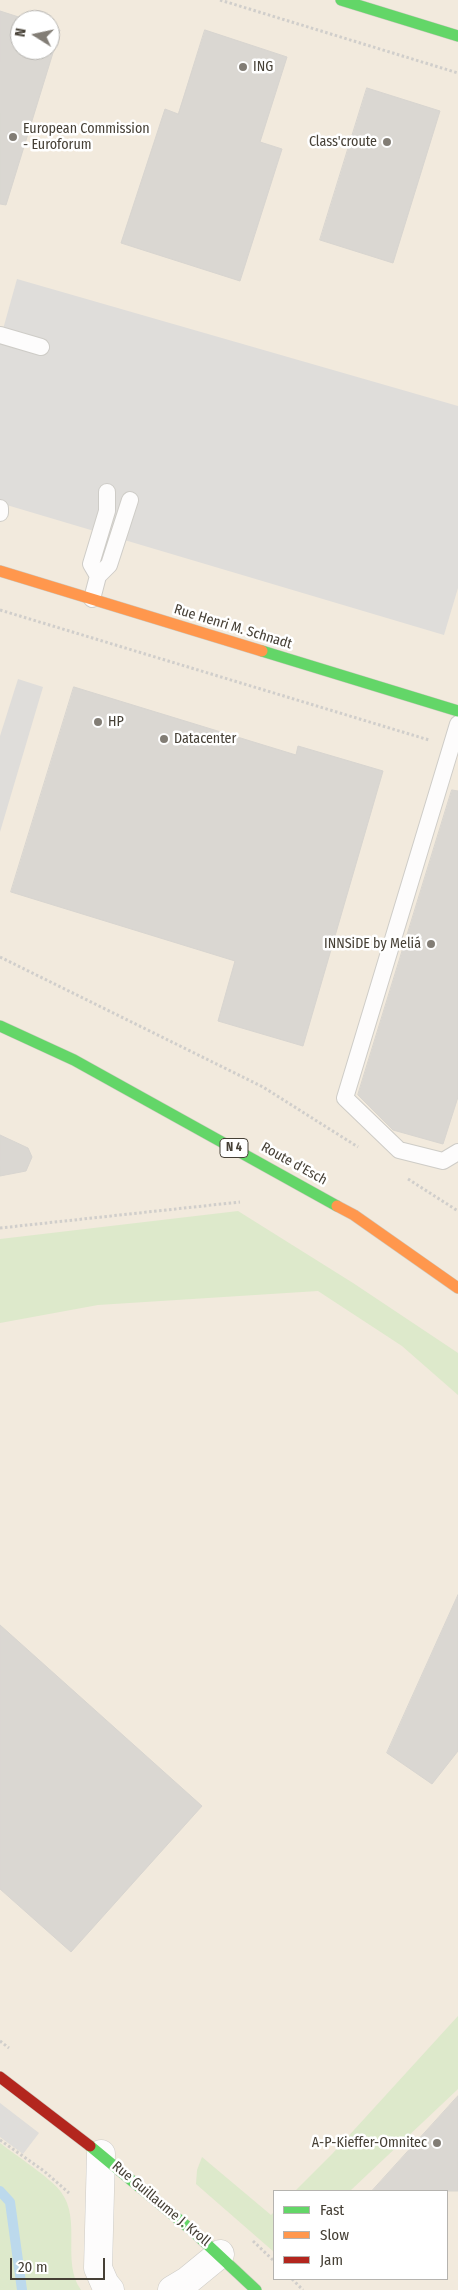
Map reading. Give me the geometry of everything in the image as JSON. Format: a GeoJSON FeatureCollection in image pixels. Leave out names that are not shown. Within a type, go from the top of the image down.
{"type":"FeatureCollection","features":[{"type":"Feature","properties":{"kind":"street"},"geometry":{"type":"LineString","coordinates":[[341,0],[458,36]]}},
{"type":"Feature","properties":{"kind":"street","name":"Rue Henri M. Schnadt"},"geometry":{"type":"LineString","coordinates":[[0,572],[458,711]]}},
{"type":"Feature","properties":{"kind":"street","name":"Route d'Esch"},"geometry":{"type":"LineString","coordinates":[[0,1026],[74,1060],[354,1215],[458,1288]]}},
{"type":"Feature","properties":{"kind":"street","name":"Rue Guillaume J. Kroll"},"geometry":{"type":"LineString","coordinates":[[0,2077],[101,2154],[220,2254],[256,2290]]}},
{"type":"Feature","properties":{"kind":"street","name":"Rue Guillaume J. Kroll"},"geometry":{"type":"LineString","coordinates":[[101,2154],[98,2268],[105,2284],[110,2290]]}},
{"type":"Feature","properties":{"kind":"street","name":"Rue Guillaume J. Kroll"},"geometry":{"type":"LineString","coordinates":[[172,2290],[187,2281],[220,2254]]}},
{"type":"Feature","properties":{"kind":"lane"},"geometry":{"type":"LineString","coordinates":[[0,336],[41,347]]}},
{"type":"Feature","properties":{"kind":"lane"},"geometry":{"type":"LineString","coordinates":[[98,576],[91,564],[107,511],[107,492]]}},
{"type":"Feature","properties":{"kind":"lane"},"geometry":{"type":"LineString","coordinates":[[92,599],[98,576],[109,564],[130,500]]}},
{"type":"Feature","properties":{"kind":"lane"},"geometry":{"type":"LineString","coordinates":[[0,508],[0,513]]}},
{"type":"Feature","properties":{"kind":"lane"},"geometry":{"type":"LineString","coordinates":[[458,724],[345,1098],[400,1150],[443,1161],[458,1152]]}},
{"type":"Feature","properties":{"kind":"path"},"geometry":{"type":"LineString","coordinates":[[220,0],[458,73]]}},
{"type":"Feature","properties":{"kind":"path"},"geometry":{"type":"LineString","coordinates":[[0,610],[451,747]]}},
{"type":"Feature","properties":{"kind":"path"},"geometry":{"type":"LineString","coordinates":[[0,958],[263,1087],[361,1149]]}},
{"type":"Feature","properties":{"kind":"path"},"geometry":{"type":"LineString","coordinates":[[401,1175],[458,1211]]}},
{"type":"Feature","properties":{"kind":"path"},"geometry":{"type":"LineString","coordinates":[[0,1228],[240,1202]]}},
{"type":"Feature","properties":{"kind":"path"},"geometry":{"type":"LineString","coordinates":[[0,2140],[58,2182],[69,2193],[72,2201]]}},
{"type":"Feature","properties":{"kind":"path"},"geometry":{"type":"LineString","coordinates":[[293,2280],[303,2290]]}},
{"type":"Feature","properties":{"kind":"shaded area"},"geometry":{"type":"Polygon","coordinates":[[[0,0],[458,0],[458,2290],[75,2290],[0,2156],[0,0]]]}},
{"type":"Feature","properties":{"kind":"shaded area"},"geometry":{"type":"Polygon","coordinates":[[[17,279],[458,406],[458,588],[444,635],[0,503],[0,340],[17,279]]]}},
{"type":"Feature","properties":{"kind":"shaded area"},"geometry":{"type":"Polygon","coordinates":[[[18,679],[43,687],[0,832],[0,736],[18,679]]]}},
{"type":"Feature","properties":{"kind":"shaded area"},"geometry":{"type":"Polygon","coordinates":[[[0,2103],[39,2133],[23,2154],[0,2137],[0,2103]]]}},
{"type":"Feature","properties":{"kind":"green space"},"geometry":{"type":"Polygon","coordinates":[[[238,1211],[353,1283],[458,1353],[458,1395],[402,1346],[318,1291],[98,1305],[0,1323],[0,1239],[238,1211]]]}},
{"type":"Feature","properties":{"kind":"green space"},"geometry":{"type":"Polygon","coordinates":[[[458,2016],[458,2089],[351,2190],[296,2190],[333,2153],[458,2016]]]}},
{"type":"Feature","properties":{"kind":"green space"},"geometry":{"type":"Polygon","coordinates":[[[0,2143],[56,2186],[61,2192],[67,2203],[70,2215],[72,2267],[75,2279],[81,2290],[0,2290],[0,2143]]]}},
{"type":"Feature","properties":{"kind":"green space"},"geometry":{"type":"Polygon","coordinates":[[[202,2157],[271,2215],[273,2213],[273,2251],[196,2184],[197,2170],[202,2157]]]}},
{"type":"Feature","properties":{"kind":"building","name":"European Commission - Euroforum"},"geometry":{"type":"Polygon","coordinates":[[[0,11],[10,14],[10,60],[51,60],[6,205],[0,204],[0,11]]]}},
{"type":"Feature","properties":{"kind":"building"},"geometry":{"type":"Polygon","coordinates":[[[205,30],[287,57],[260,142],[282,149],[240,281],[121,243],[165,109],[178,114],[205,30]]]}},
{"type":"Feature","properties":{"kind":"building"},"geometry":{"type":"Polygon","coordinates":[[[367,88],[440,111],[393,263],[320,240],[367,88]]]}},
{"type":"Feature","properties":{"kind":"building"},"geometry":{"type":"Polygon","coordinates":[[[74,687],[296,755],[298,746],[383,771],[303,1046],[218,1021],[235,961],[11,892],[74,687]]]}},
{"type":"Feature","properties":{"kind":"building","name":"INNSiDE by Meliá"},"geometry":{"type":"Polygon","coordinates":[[[452,790],[458,791],[458,1097],[443,1144],[393,1130],[358,1095],[452,790]]]}},
{"type":"Feature","properties":{"kind":"building"},"geometry":{"type":"Polygon","coordinates":[[[0,1135],[28,1148],[32,1157],[26,1171],[0,1176],[0,1135]]]}},
{"type":"Feature","properties":{"kind":"building"},"geometry":{"type":"Polygon","coordinates":[[[458,1595],[458,1751],[432,1784],[387,1753],[458,1595]]]}},
{"type":"Feature","properties":{"kind":"building"},"geometry":{"type":"Polygon","coordinates":[[[0,1625],[202,1806],[71,1952],[0,1889],[0,1625]]]}},
{"type":"Feature","properties":{"kind":"building","name":"A-P-Kieffer-Omnitec"},"geometry":{"type":"Polygon","coordinates":[[[458,2096],[458,2191],[373,2190],[458,2096]]]}},
{"type":"Feature","properties":{"kind":"waterway"},"geometry":{"type":"LineString","coordinates":[[0,2191],[10,2202],[22,2290]]}},
{"type":"Feature","properties":{"kind":"traffic: fast"},"geometry":{"type":"LineString","coordinates":[[341,0],[458,36]]}},
{"type":"Feature","properties":{"kind":"traffic: fast"},"geometry":{"type":"LineString","coordinates":[[262,651],[458,711]]}},
{"type":"Feature","properties":{"kind":"traffic: fast"},"geometry":{"type":"LineString","coordinates":[[0,1026],[74,1060],[337,1206]]}},
{"type":"Feature","properties":{"kind":"traffic: fast"},"geometry":{"type":"LineString","coordinates":[[90,2146],[195,2233],[256,2290]]}},
{"type":"Feature","properties":{"kind":"traffic: slow"},"geometry":{"type":"LineString","coordinates":[[0,571],[262,651]]}},
{"type":"Feature","properties":{"kind":"traffic: slow"},"geometry":{"type":"LineString","coordinates":[[337,1206],[354,1215],[458,1288]]}},
{"type":"Feature","properties":{"kind":"traffic: jam"},"geometry":{"type":"LineString","coordinates":[[0,2077],[90,2146]]}},
{"type":"Feature","properties":{"kind":"place","name":"ING"},"geometry":{"type":"Point","coordinates":[243,67]}},
{"type":"Feature","properties":{"kind":"place","name":"European Commission - Euroforum"},"geometry":{"type":"Point","coordinates":[13,137]}},
{"type":"Feature","properties":{"kind":"place","name":"Class'croute"},"geometry":{"type":"Point","coordinates":[387,142]}},
{"type":"Feature","properties":{"kind":"place","name":"HP"},"geometry":{"type":"Point","coordinates":[98,722]}},
{"type":"Feature","properties":{"kind":"place","name":"Datacenter"},"geometry":{"type":"Point","coordinates":[164,739]}},
{"type":"Feature","properties":{"kind":"place","name":"INNSiDE by Meliá"},"geometry":{"type":"Point","coordinates":[431,944]}},
{"type":"Feature","properties":{"kind":"place","name":"A-P-Kieffer-Omnitec"},"geometry":{"type":"Point","coordinates":[437,2143]}}]}
